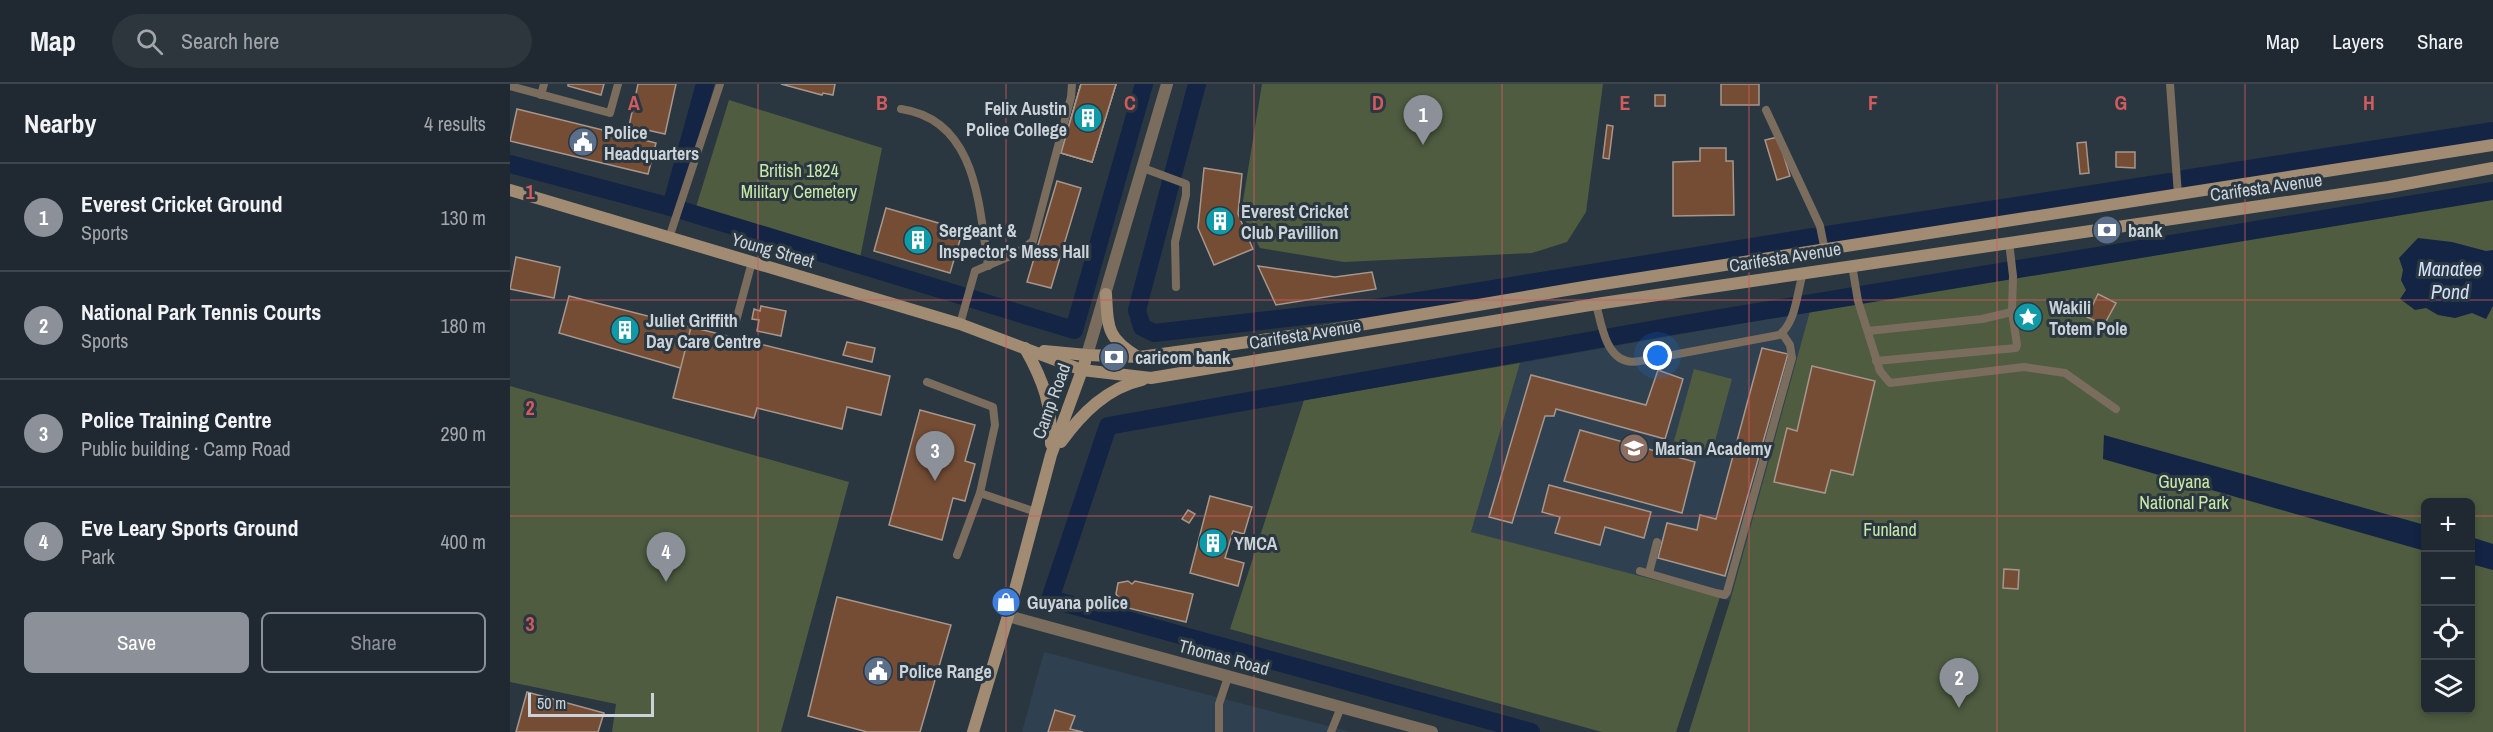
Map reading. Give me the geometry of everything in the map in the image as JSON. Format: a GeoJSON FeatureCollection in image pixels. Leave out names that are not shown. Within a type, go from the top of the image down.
{"type":"FeatureCollection","features":[{"type":"Feature","properties":{"kind":"main road","name":"Carifesta Avenue"},"geometry":{"type":"LineString","coordinates":[[1087,355],[1140,357],[1312,333],[1590,286],[2493,145]]}},
{"type":"Feature","properties":{"kind":"main road","name":"Carifesta Avenue"},"geometry":{"type":"LineString","coordinates":[[1082,370],[1151,378],[1596,304],[1852,265],[2010,248],[2493,168]]}},
{"type":"Feature","properties":{"kind":"main road","name":"Young Street"},"geometry":{"type":"LineString","coordinates":[[510,190],[669,238],[750,268],[961,318],[1025,348],[1082,370]]}},
{"type":"Feature","properties":{"kind":"main road"},"geometry":{"type":"LineString","coordinates":[[1106,294],[1107,321],[1114,339],[1140,357]]}},
{"type":"Feature","properties":{"kind":"main road"},"geometry":{"type":"LineString","coordinates":[[1025,348],[1046,388],[1052,420],[1051,455]]}},
{"type":"Feature","properties":{"kind":"main road","name":"Young Street"},"geometry":{"type":"LineString","coordinates":[[1025,348],[1087,355]]}},
{"type":"Feature","properties":{"kind":"main road","name":"Camp Road"},"geometry":{"type":"LineString","coordinates":[[973,732],[1008,616],[1051,455],[1087,355]]}},
{"type":"Feature","properties":{"kind":"main road"},"geometry":{"type":"LineString","coordinates":[[1051,455],[1075,422],[1103,397],[1122,384],[1151,378]]}},
{"type":"Feature","properties":{"kind":"street","name":"Camp Road"},"geometry":{"type":"LineString","coordinates":[[1087,355],[1167,84]]}},
{"type":"Feature","properties":{"kind":"street","name":"Thomas Road"},"geometry":{"type":"LineString","coordinates":[[1008,616],[1432,732]]}},
{"type":"Feature","properties":{"kind":"lane"},"geometry":{"type":"LineString","coordinates":[[541,94],[544,84]]}},
{"type":"Feature","properties":{"kind":"lane"},"geometry":{"type":"LineString","coordinates":[[510,86],[610,113],[618,84]]}},
{"type":"Feature","properties":{"kind":"lane"},"geometry":{"type":"LineString","coordinates":[[669,238],[720,84]]}},
{"type":"Feature","properties":{"kind":"lane"},"geometry":{"type":"LineString","coordinates":[[961,318],[975,271],[1017,253],[1034,241],[1071,97],[1072,84]]}},
{"type":"Feature","properties":{"kind":"lane"},"geometry":{"type":"LineString","coordinates":[[2170,84],[2178,195]]}},
{"type":"Feature","properties":{"kind":"lane"},"geometry":{"type":"LineString","coordinates":[[901,109],[934,119],[950,133],[964,153],[981,219],[988,266]]}},
{"type":"Feature","properties":{"kind":"lane"},"geometry":{"type":"LineString","coordinates":[[1766,110],[1820,226],[1825,251]]}},
{"type":"Feature","properties":{"kind":"lane"},"geometry":{"type":"LineString","coordinates":[[1143,168],[1186,184],[1186,195],[1175,242],[1176,286]]}},
{"type":"Feature","properties":{"kind":"lane"},"geometry":{"type":"LineString","coordinates":[[1876,361],[2016,348],[2012,312],[2013,276],[2010,248]]}},
{"type":"Feature","properties":{"kind":"lane"},"geometry":{"type":"LineString","coordinates":[[1852,265],[1858,301],[1876,361],[1880,371],[1890,383],[2024,367],[2065,374],[2116,409]]}},
{"type":"Feature","properties":{"kind":"lane"},"geometry":{"type":"LineString","coordinates":[[736,321],[750,268]]}},
{"type":"Feature","properties":{"kind":"lane"},"geometry":{"type":"LineString","coordinates":[[1596,304],[1608,343],[1620,358],[1629,362],[1779,335],[1785,331],[1803,273]]}},
{"type":"Feature","properties":{"kind":"lane"},"geometry":{"type":"LineString","coordinates":[[1868,331],[1951,323],[2012,312]]}},
{"type":"Feature","properties":{"kind":"lane"},"geometry":{"type":"LineString","coordinates":[[1657,542],[1645,572],[1725,595],[1792,358],[1790,345],[1782,333]]}},
{"type":"Feature","properties":{"kind":"lane"},"geometry":{"type":"LineString","coordinates":[[927,382],[993,407],[995,425],[980,493],[957,555]]}},
{"type":"Feature","properties":{"kind":"lane"},"geometry":{"type":"LineString","coordinates":[[980,493],[1036,512]]}},
{"type":"Feature","properties":{"kind":"lane"},"geometry":{"type":"LineString","coordinates":[[1219,732],[1219,704],[1228,677]]}},
{"type":"Feature","properties":{"kind":"lane"},"geometry":{"type":"LineString","coordinates":[[1331,732],[1341,707]]}},
{"type":"Feature","properties":{"kind":"shaded area","name":"Marian Academy"},"geometry":{"type":"Polygon","coordinates":[[[1810,311],[1730,601],[1471,532],[1520,363],[1810,311]]]}},
{"type":"Feature","properties":{"kind":"shaded area"},"geometry":{"type":"Polygon","coordinates":[[[1044,652],[1351,732],[1022,732],[1044,652]]]}},
{"type":"Feature","properties":{"kind":"green space"},"geometry":{"type":"Polygon","coordinates":[[[1262,84],[1603,84],[1586,212],[1567,242],[1532,253],[1344,262],[1260,248],[1241,213],[1262,84]]]}},
{"type":"Feature","properties":{"kind":"green space","name":"British 1824 Military Cemetery"},"geometry":{"type":"Polygon","coordinates":[[[729,100],[882,148],[860,258],[696,207],[729,100]]]}},
{"type":"Feature","properties":{"kind":"green space","name":"Guyana National Park"},"geometry":{"type":"Polygon","coordinates":[[[2493,196],[2493,732],[1689,732],[1730,601],[1810,311],[2493,196]]]}},
{"type":"Feature","properties":{"kind":"green space"},"geometry":{"type":"Polygon","coordinates":[[[1520,363],[1471,532],[1720,597],[1676,732],[1602,732],[1230,629],[1304,400],[1520,363]]]}},
{"type":"Feature","properties":{"kind":"green space"},"geometry":{"type":"Polygon","coordinates":[[[1694,369],[1732,379],[1712,452],[1674,441],[1694,369]]]}},
{"type":"Feature","properties":{"kind":"green space"},"geometry":{"type":"Polygon","coordinates":[[[510,386],[849,482],[781,732],[612,732],[616,704],[510,682],[510,386]]]}},
{"type":"Feature","properties":{"kind":"water","name":"Manatee Pond"},"geometry":{"type":"Polygon","coordinates":[[[2418,238],[2452,242],[2486,251],[2493,250],[2493,306],[2486,319],[2472,313],[2455,318],[2438,315],[2426,308],[2415,310],[2400,299],[2406,290],[2401,280],[2403,270],[2399,258],[2418,238]]]}},
{"type":"Feature","properties":{"kind":"water"},"geometry":{"type":"Polygon","coordinates":[[[2104,435],[2421,524],[2421,550],[2103,459],[2104,435]]]}},
{"type":"Feature","properties":{"kind":"water"},"geometry":{"type":"Polygon","coordinates":[[[2475,538],[2493,544],[2493,570],[2475,565],[2475,538]]]}},
{"type":"Feature","properties":{"kind":"building","name":"Police Headquarters"},"geometry":{"type":"Polygon","coordinates":[[[568,84],[604,84],[601,95],[568,86],[568,84]]]}},
{"type":"Feature","properties":{"kind":"building"},"geometry":{"type":"Polygon","coordinates":[[[638,84],[676,84],[665,134],[629,126],[638,84]]]}},
{"type":"Feature","properties":{"kind":"building"},"geometry":{"type":"Polygon","coordinates":[[[781,84],[835,84],[833,95],[823,93],[822,95],[781,84]]]}},
{"type":"Feature","properties":{"kind":"building","name":"Felix Austin Police College"},"geometry":{"type":"Polygon","coordinates":[[[1081,84],[1116,84],[1092,162],[1061,153],[1081,84]]]}},
{"type":"Feature","properties":{"kind":"building","name":"Felix Austin Police College"},"geometry":{"type":"Polygon","coordinates":[[[1081,84],[1116,84],[1092,162],[1061,153],[1081,84]]]}},
{"type":"Feature","properties":{"kind":"building","name":"Felix Austin Police College"},"geometry":{"type":"Polygon","coordinates":[[[1081,84],[1116,84],[1092,162],[1061,153],[1081,84]]]}},
{"type":"Feature","properties":{"kind":"building"},"geometry":{"type":"Polygon","coordinates":[[[1721,84],[1759,84],[1759,105],[1721,105],[1721,84]]]}},
{"type":"Feature","properties":{"kind":"building"},"geometry":{"type":"Polygon","coordinates":[[[1655,95],[1665,95],[1665,106],[1655,106],[1655,95]]]}},
{"type":"Feature","properties":{"kind":"building","name":"Police Headquarters"},"geometry":{"type":"Polygon","coordinates":[[[517,109],[656,143],[648,174],[510,141],[517,109]]]}},
{"type":"Feature","properties":{"kind":"building"},"geometry":{"type":"Polygon","coordinates":[[[1607,125],[1613,126],[1609,159],[1603,158],[1607,125]]]}},
{"type":"Feature","properties":{"kind":"building"},"geometry":{"type":"Polygon","coordinates":[[[1778,137],[1790,176],[1777,180],[1765,140],[1778,137]]]}},
{"type":"Feature","properties":{"kind":"building"},"geometry":{"type":"Polygon","coordinates":[[[2086,142],[2089,173],[2080,174],[2077,143],[2086,142]]]}},
{"type":"Feature","properties":{"kind":"building"},"geometry":{"type":"Polygon","coordinates":[[[1700,148],[1726,148],[1726,161],[1733,161],[1734,215],[1673,216],[1673,162],[1700,161],[1700,148]]]}},
{"type":"Feature","properties":{"kind":"building"},"geometry":{"type":"Polygon","coordinates":[[[2116,152],[2135,152],[2135,168],[2116,167],[2116,152]]]}},
{"type":"Feature","properties":{"kind":"building","name":"Everest Cricket Club Pavillion"},"geometry":{"type":"Polygon","coordinates":[[[1204,168],[1242,174],[1238,214],[1253,249],[1214,265],[1198,228],[1204,168]]]}},
{"type":"Feature","properties":{"kind":"building"},"geometry":{"type":"Polygon","coordinates":[[[1057,181],[1081,188],[1051,288],[1027,282],[1057,181]]]}},
{"type":"Feature","properties":{"kind":"building","name":"Sergeant & Inspector's Mess Hall"},"geometry":{"type":"Polygon","coordinates":[[[886,208],[963,230],[950,273],[874,251],[886,208]]]}},
{"type":"Feature","properties":{"kind":"building"},"geometry":{"type":"Polygon","coordinates":[[[516,257],[560,267],[554,298],[510,289],[516,257]]]}},
{"type":"Feature","properties":{"kind":"building"},"geometry":{"type":"Polygon","coordinates":[[[1258,266],[1335,277],[1372,272],[1376,289],[1276,305],[1258,266]]]}},
{"type":"Feature","properties":{"kind":"building"},"geometry":{"type":"Polygon","coordinates":[[[2098,294],[2116,303],[2104,325],[2087,317],[2098,294]]]}},
{"type":"Feature","properties":{"kind":"building","name":"Juliet Griffith Day Care Centre"},"geometry":{"type":"Polygon","coordinates":[[[569,296],[691,327],[684,369],[559,333],[569,296]]]}},
{"type":"Feature","properties":{"kind":"building"},"geometry":{"type":"Polygon","coordinates":[[[761,306],[786,311],[781,336],[757,331],[759,320],[752,319],[754,309],[760,311],[761,306]]]}},
{"type":"Feature","properties":{"kind":"building"},"geometry":{"type":"Polygon","coordinates":[[[691,327],[890,376],[881,415],[847,407],[842,429],[757,408],[754,418],[673,398],[691,327]]]}},
{"type":"Feature","properties":{"kind":"building"},"geometry":{"type":"Polygon","coordinates":[[[847,342],[875,348],[872,362],[843,355],[847,342]]]}},
{"type":"Feature","properties":{"kind":"building"},"geometry":{"type":"Polygon","coordinates":[[[1762,348],[1788,354],[1725,576],[1658,558],[1667,523],[1697,530],[1700,515],[1716,519],[1762,348]]]}},
{"type":"Feature","properties":{"kind":"building"},"geometry":{"type":"Polygon","coordinates":[[[1812,366],[1875,381],[1853,475],[1831,470],[1825,493],[1774,482],[1787,428],[1797,431],[1812,366]]]}},
{"type":"Feature","properties":{"kind":"building"},"geometry":{"type":"Polygon","coordinates":[[[1658,370],[1683,379],[1665,439],[1556,409],[1554,416],[1545,416],[1512,523],[1489,517],[1531,375],[1646,405],[1658,370]]]}},
{"type":"Feature","properties":{"kind":"building"},"geometry":{"type":"Polygon","coordinates":[[[920,410],[975,425],[965,461],[975,464],[965,501],[953,498],[942,540],[889,525],[920,410]]]}},
{"type":"Feature","properties":{"kind":"building","name":"Marian Academy"},"geometry":{"type":"Polygon","coordinates":[[[1580,430],[1695,462],[1682,513],[1564,481],[1580,430]]]}},
{"type":"Feature","properties":{"kind":"building"},"geometry":{"type":"Polygon","coordinates":[[[1549,485],[1651,512],[1644,538],[1605,527],[1600,545],[1555,533],[1560,517],[1542,512],[1549,485]]]}},
{"type":"Feature","properties":{"kind":"building","name":"YMCA"},"geometry":{"type":"Polygon","coordinates":[[[1210,496],[1252,507],[1244,534],[1233,531],[1225,558],[1244,563],[1238,586],[1190,573],[1210,496]]]}},
{"type":"Feature","properties":{"kind":"building"},"geometry":{"type":"Polygon","coordinates":[[[1188,510],[1195,514],[1189,523],[1182,519],[1188,510]]]}},
{"type":"Feature","properties":{"kind":"building"},"geometry":{"type":"Polygon","coordinates":[[[2004,569],[2019,570],[2018,589],[2003,588],[2004,569]]]}},
{"type":"Feature","properties":{"kind":"building"},"geometry":{"type":"Polygon","coordinates":[[[1128,581],[1132,584],[1135,581],[1193,594],[1186,622],[1128,608],[1127,602],[1122,601],[1116,594],[1118,583],[1128,581]]]}},
{"type":"Feature","properties":{"kind":"building","name":"Police Range"},"geometry":{"type":"Polygon","coordinates":[[[837,597],[951,625],[920,732],[867,732],[808,716],[837,597]]]}},
{"type":"Feature","properties":{"kind":"building"},"geometry":{"type":"Polygon","coordinates":[[[527,692],[604,713],[598,732],[516,732],[527,692]]]}},
{"type":"Feature","properties":{"kind":"building"},"geometry":{"type":"Polygon","coordinates":[[[1055,710],[1075,716],[1070,729],[1083,732],[1048,732],[1055,710]]]}},
{"type":"Feature","properties":{"kind":"waterway"},"geometry":{"type":"LineString","coordinates":[[510,164],[671,207],[705,84]]}},
{"type":"Feature","properties":{"kind":"waterway"},"geometry":{"type":"LineString","coordinates":[[671,207],[1074,330],[1144,84]]}},
{"type":"Feature","properties":{"kind":"waterway"},"geometry":{"type":"LineString","coordinates":[[1197,84],[1137,310],[1142,327],[1154,333],[1375,308],[1813,237]]}},
{"type":"Feature","properties":{"kind":"waterway"},"geometry":{"type":"LineString","coordinates":[[2184,179],[2493,131]]}},
{"type":"Feature","properties":{"kind":"waterway"},"geometry":{"type":"LineString","coordinates":[[1827,235],[2170,182]]}},
{"type":"Feature","properties":{"kind":"waterway"},"geometry":{"type":"LineString","coordinates":[[1531,732],[1050,599],[1108,426],[1684,324],[2493,191]]}},
{"type":"Feature","properties":{"kind":"place","name":"Felix Austin Police College"},"geometry":{"type":"Point","coordinates":[1088,118]}},
{"type":"Feature","properties":{"kind":"place","name":"Police Headquarters"},"geometry":{"type":"Point","coordinates":[583,142]}},
{"type":"Feature","properties":{"kind":"place","name":"Everest Cricket Ground"},"geometry":{"type":"Point","coordinates":[1423,145]}},
{"type":"Feature","properties":{"kind":"place","name":"Everest Cricket Club Pavillion"},"geometry":{"type":"Point","coordinates":[1220,221]}},
{"type":"Feature","properties":{"kind":"place","name":"bank"},"geometry":{"type":"Point","coordinates":[2107,230]}},
{"type":"Feature","properties":{"kind":"place","name":"Sergeant & Inspector's Mess Hall"},"geometry":{"type":"Point","coordinates":[918,240]}},
{"type":"Feature","properties":{"kind":"place","name":"Wakili Totem Pole"},"geometry":{"type":"Point","coordinates":[2028,317]}},
{"type":"Feature","properties":{"kind":"place","name":"Juliet Griffith Day Care Centre"},"geometry":{"type":"Point","coordinates":[625,330]}},
{"type":"Feature","properties":{"kind":"place","name":"caricom bank"},"geometry":{"type":"Point","coordinates":[1114,357]}},
{"type":"Feature","properties":{"kind":"place","name":"Marian Academy"},"geometry":{"type":"Point","coordinates":[1634,448]}},
{"type":"Feature","properties":{"kind":"place","name":"Police Training Centre"},"geometry":{"type":"Point","coordinates":[935,481]}},
{"type":"Feature","properties":{"kind":"place","name":"YMCA"},"geometry":{"type":"Point","coordinates":[1213,543]}},
{"type":"Feature","properties":{"kind":"place","name":"Eve Leary Sports Ground"},"geometry":{"type":"Point","coordinates":[666,582]}},
{"type":"Feature","properties":{"kind":"place","name":"Guyana police"},"geometry":{"type":"Point","coordinates":[1006,602]}},
{"type":"Feature","properties":{"kind":"place","name":"Police Range"},"geometry":{"type":"Point","coordinates":[878,671]}},
{"type":"Feature","properties":{"kind":"place","name":"National Park Tennis Courts"},"geometry":{"type":"Point","coordinates":[1959,708]}},
{"type":"Feature","properties":{"kind":"park label","name":"Funland"},"geometry":{"type":"Point","coordinates":[1890,529]}}]}
